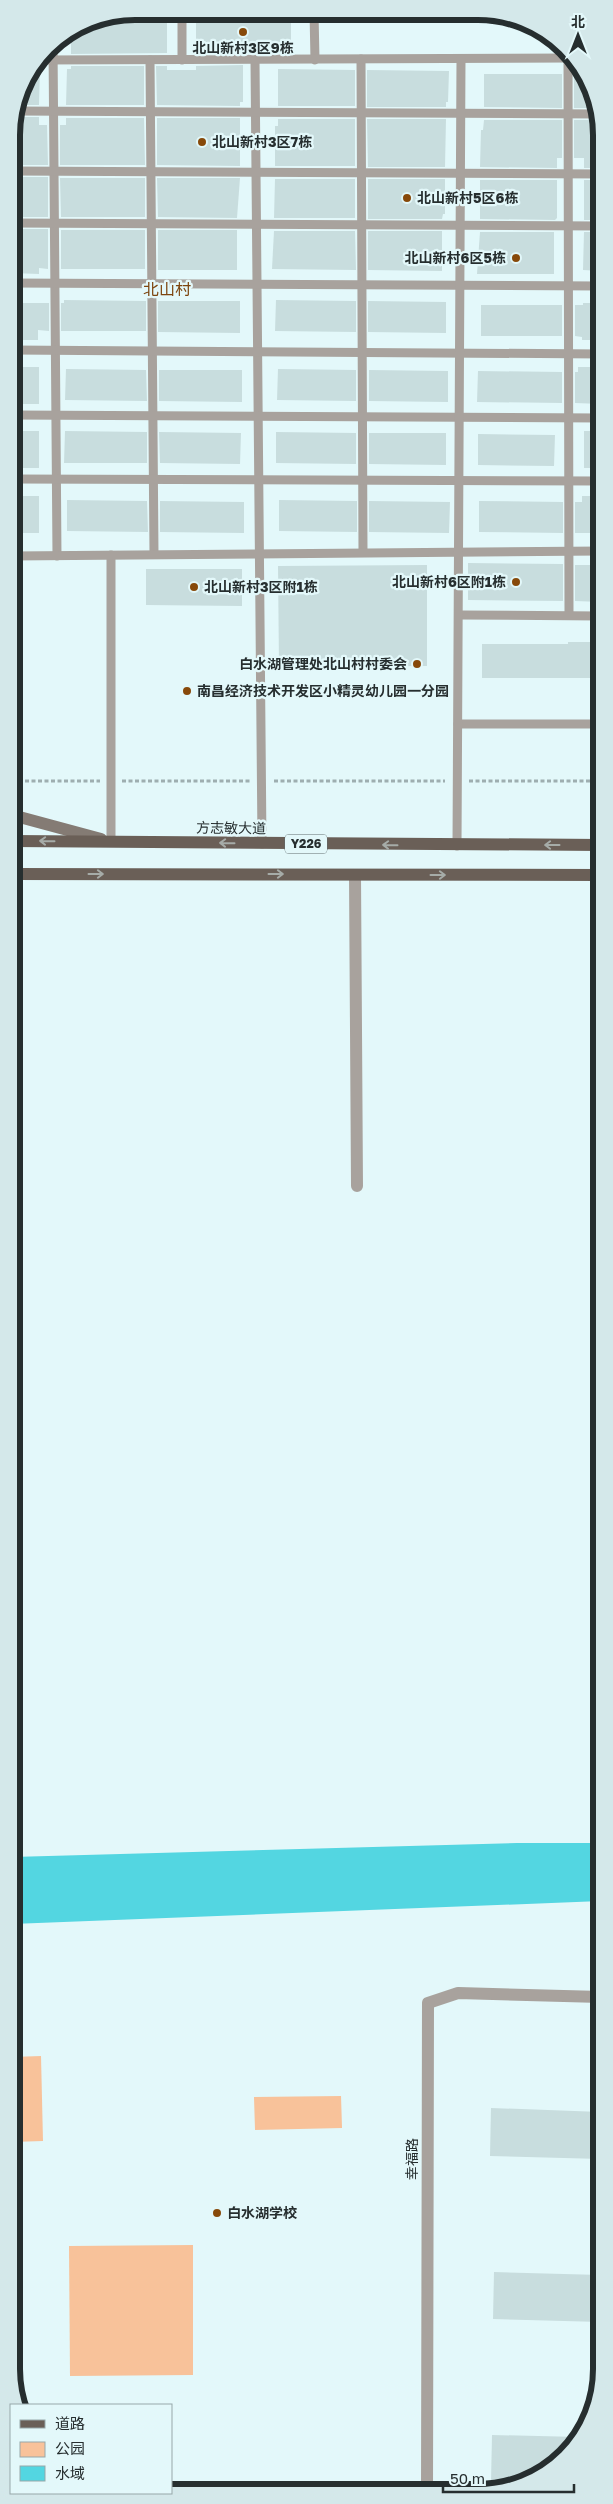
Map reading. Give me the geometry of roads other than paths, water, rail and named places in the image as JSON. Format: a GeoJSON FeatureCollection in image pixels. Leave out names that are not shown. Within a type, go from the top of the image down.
{"type":"FeatureCollection","features":[{"type":"Feature","properties":{"kind":"main road"},"geometry":{"type":"LineString","coordinates":[[20,817],[111,842]]}},
{"type":"Feature","properties":{"kind":"main road","name":"方志敏大道"},"geometry":{"type":"LineString","coordinates":[[20,841],[457,846],[593,845]]}},
{"type":"Feature","properties":{"kind":"main road"},"geometry":{"type":"LineString","coordinates":[[20,874],[593,874]]}},
{"type":"Feature","properties":{"kind":"street"},"geometry":{"type":"LineString","coordinates":[[355,874],[356,1186]]}},
{"type":"Feature","properties":{"kind":"street","name":"幸福路"},"geometry":{"type":"LineString","coordinates":[[427,2484],[428,2002],[458,1993],[593,1996]]}},
{"type":"Feature","properties":{"kind":"lane"},"geometry":{"type":"LineString","coordinates":[[182,20],[182,60]]}},
{"type":"Feature","properties":{"kind":"lane"},"geometry":{"type":"LineString","coordinates":[[314,20],[315,60]]}},
{"type":"Feature","properties":{"kind":"lane"},"geometry":{"type":"LineString","coordinates":[[53,55],[58,556]]}},
{"type":"Feature","properties":{"kind":"lane"},"geometry":{"type":"LineString","coordinates":[[49,60],[461,59],[553,56]]}},
{"type":"Feature","properties":{"kind":"lane"},"geometry":{"type":"LineString","coordinates":[[361,59],[363,552]]}},
{"type":"Feature","properties":{"kind":"lane"},"geometry":{"type":"LineString","coordinates":[[457,846],[461,59]]}},
{"type":"Feature","properties":{"kind":"lane"},"geometry":{"type":"LineString","coordinates":[[150,60],[154,554]]}},
{"type":"Feature","properties":{"kind":"lane"},"geometry":{"type":"LineString","coordinates":[[255,60],[258,224],[262,844]]}},
{"type":"Feature","properties":{"kind":"lane"},"geometry":{"type":"LineString","coordinates":[[570,66],[568,417],[570,615]]}},
{"type":"Feature","properties":{"kind":"lane"},"geometry":{"type":"LineString","coordinates":[[22,111],[591,114]]}},
{"type":"Feature","properties":{"kind":"lane"},"geometry":{"type":"LineString","coordinates":[[20,170],[593,174]]}},
{"type":"Feature","properties":{"kind":"lane"},"geometry":{"type":"LineString","coordinates":[[20,223],[593,226]]}},
{"type":"Feature","properties":{"kind":"lane"},"geometry":{"type":"LineString","coordinates":[[20,283],[593,286]]}},
{"type":"Feature","properties":{"kind":"lane"},"geometry":{"type":"LineString","coordinates":[[20,350],[593,354]]}},
{"type":"Feature","properties":{"kind":"lane"},"geometry":{"type":"LineString","coordinates":[[20,415],[593,418]]}},
{"type":"Feature","properties":{"kind":"lane"},"geometry":{"type":"LineString","coordinates":[[20,479],[593,481]]}},
{"type":"Feature","properties":{"kind":"lane"},"geometry":{"type":"LineString","coordinates":[[20,556],[593,551]]}},
{"type":"Feature","properties":{"kind":"lane"},"geometry":{"type":"LineString","coordinates":[[111,555],[111,842]]}},
{"type":"Feature","properties":{"kind":"lane"},"geometry":{"type":"LineString","coordinates":[[458,615],[593,616]]}},
{"type":"Feature","properties":{"kind":"lane"},"geometry":{"type":"LineString","coordinates":[[458,724],[593,724]]}},
{"type":"Feature","properties":{"kind":"water"},"geometry":{"type":"Polygon","coordinates":[[[517,1843],[593,1843],[593,1901],[20,1924],[20,1857],[517,1843]]]}},
{"type":"Feature","properties":{"kind":"place","name":"北山新村3区9栋"},"geometry":{"type":"Point","coordinates":[243,32]}},
{"type":"Feature","properties":{"kind":"place","name":"北山新村3区7栋"},"geometry":{"type":"Point","coordinates":[202,142]}},
{"type":"Feature","properties":{"kind":"place","name":"北山新村5区6栋"},"geometry":{"type":"Point","coordinates":[407,198]}},
{"type":"Feature","properties":{"kind":"place","name":"北山新村6区5栋"},"geometry":{"type":"Point","coordinates":[516,258]}},
{"type":"Feature","properties":{"kind":"place","name":"北山新村6区附1栋"},"geometry":{"type":"Point","coordinates":[516,582]}},
{"type":"Feature","properties":{"kind":"place","name":"北山新村3区附1栋"},"geometry":{"type":"Point","coordinates":[194,587]}},
{"type":"Feature","properties":{"kind":"place","name":"白水湖管理处北山村村委会"},"geometry":{"type":"Point","coordinates":[417,664]}},
{"type":"Feature","properties":{"kind":"place","name":"南昌经济技术开发区小精灵幼儿园一分园"},"geometry":{"type":"Point","coordinates":[187,691]}},
{"type":"Feature","properties":{"kind":"place","name":"白水湖学校"},"geometry":{"type":"Point","coordinates":[217,2213]}},
{"type":"Feature","properties":{"kind":"district","name":"北山村"},"geometry":{"type":"Point","coordinates":[167,289]}}]}
